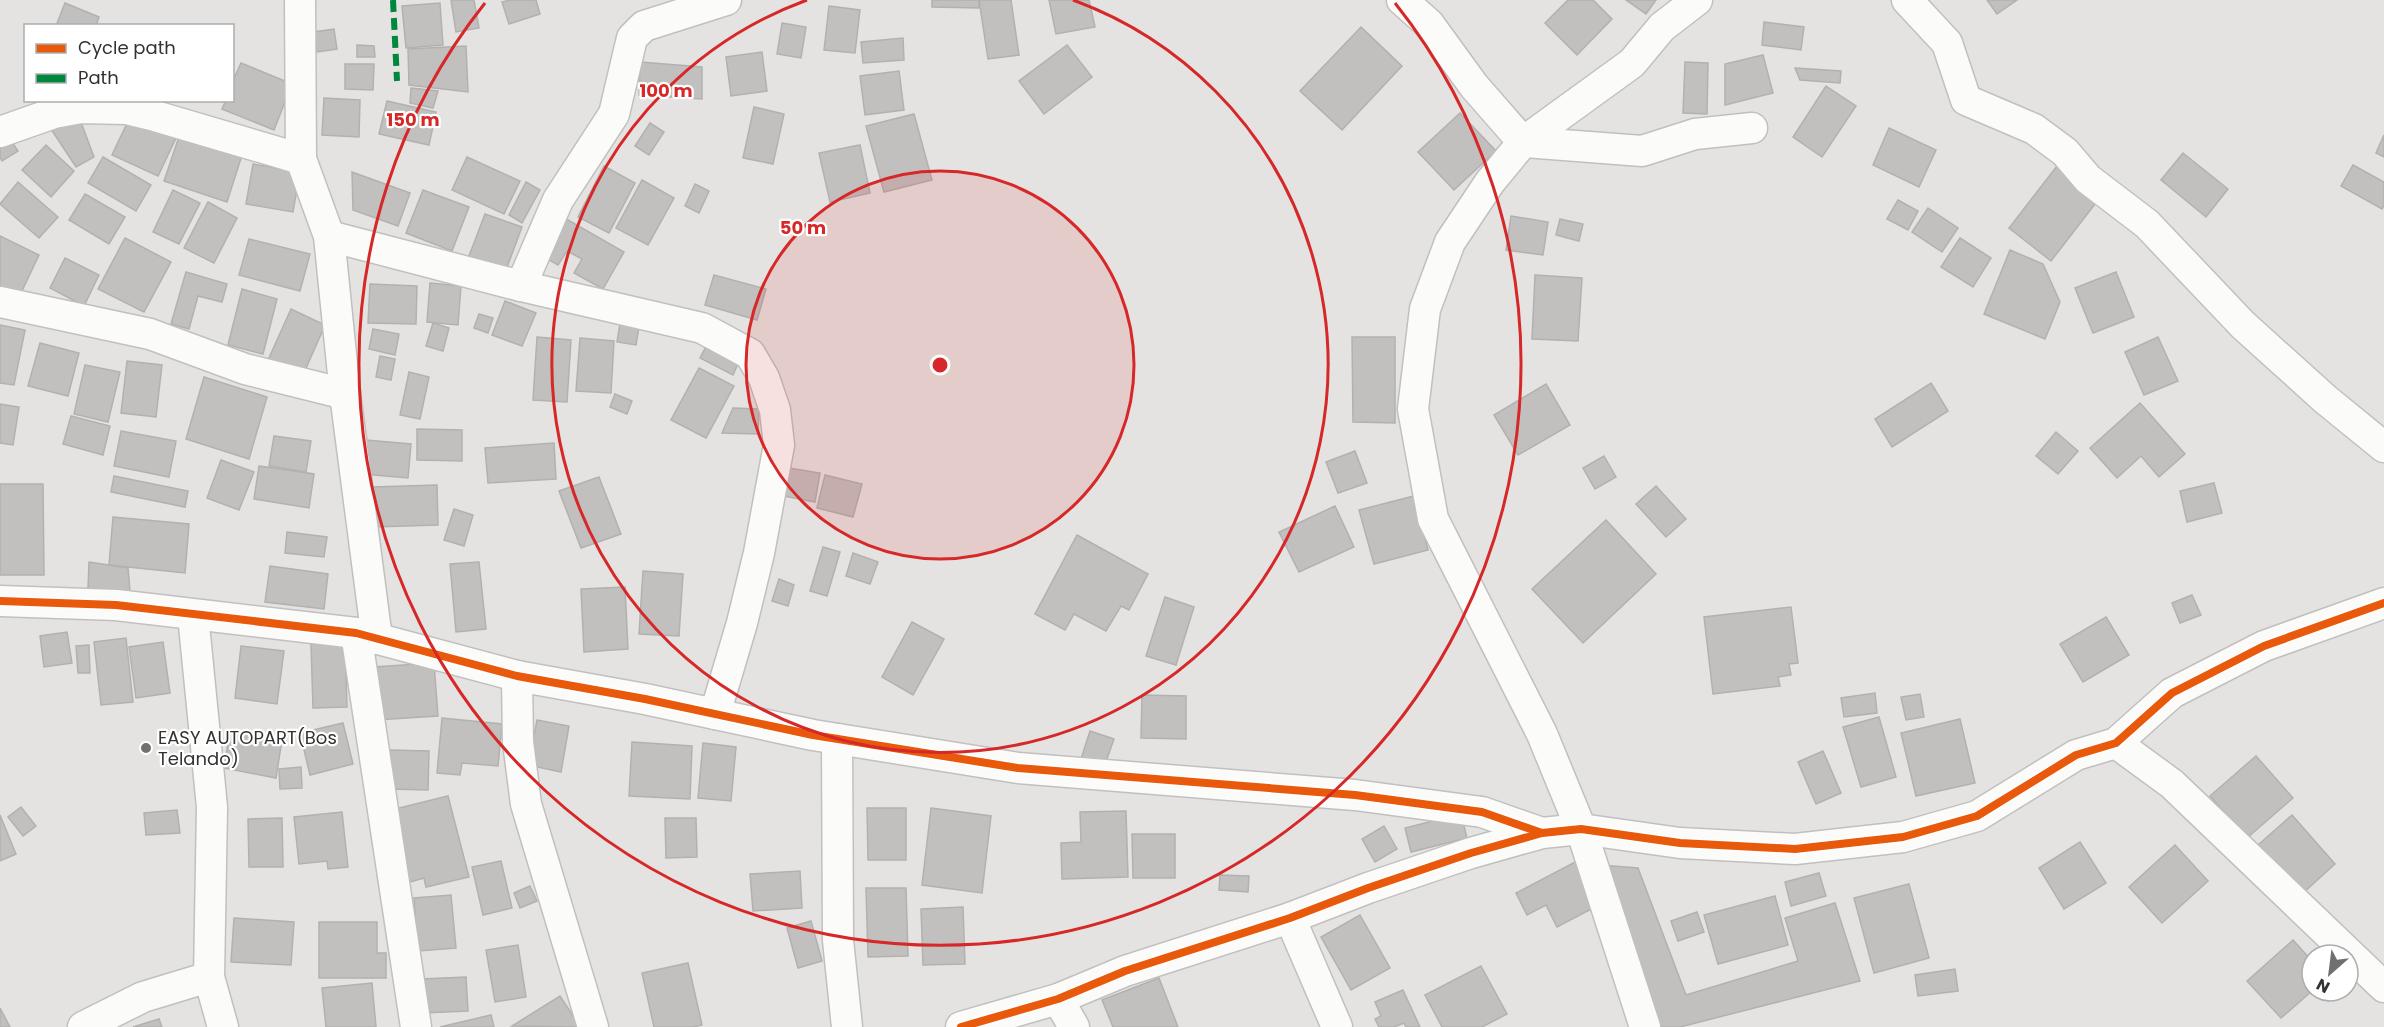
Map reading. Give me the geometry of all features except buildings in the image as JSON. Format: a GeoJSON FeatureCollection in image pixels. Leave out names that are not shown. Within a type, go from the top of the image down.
{"type":"FeatureCollection","features":[{"type":"Feature","properties":{"kind":"street"},"geometry":{"type":"LineString","coordinates":[[300,0],[301,159],[329,236],[367,636],[416,1027]]}},
{"type":"Feature","properties":{"kind":"street"},"geometry":{"type":"LineString","coordinates":[[521,286],[558,200],[614,114],[632,38],[644,26],[726,0]]}},
{"type":"Feature","properties":{"kind":"street"},"geometry":{"type":"LineString","coordinates":[[1402,0],[1429,24],[1474,86],[1523,142],[1642,151],[1695,134],[1752,128]]}},
{"type":"Feature","properties":{"kind":"street"},"geometry":{"type":"LineString","coordinates":[[1645,1027],[1581,829],[1542,734],[1433,519],[1413,409],[1425,309],[1450,242],[1490,182],[1523,142],[1632,63],[1662,27],[1697,0]]}},
{"type":"Feature","properties":{"kind":"street"},"geometry":{"type":"LineString","coordinates":[[1906,0],[1947,43],[1966,100],[2034,129],[2065,152],[2088,178],[2147,224],[2251,332],[2325,399],[2384,447]]}},
{"type":"Feature","properties":{"kind":"street"},"geometry":{"type":"LineString","coordinates":[[0,132],[54,113],[81,108],[126,109],[301,159]]}},
{"type":"Feature","properties":{"kind":"street"},"geometry":{"type":"LineString","coordinates":[[329,236],[521,286],[702,328],[750,354],[764,378],[776,410],[779,445],[759,553],[715,714]]}},
{"type":"Feature","properties":{"kind":"street"},"geometry":{"type":"LineString","coordinates":[[0,302],[150,334],[245,369],[345,394]]}},
{"type":"Feature","properties":{"kind":"street"},"geometry":{"type":"LineString","coordinates":[[0,601],[116,605],[367,636],[517,676],[837,739],[1018,768],[1355,795],[1482,812],[1542,833]]}},
{"type":"Feature","properties":{"kind":"street"},"geometry":{"type":"LineString","coordinates":[[961,1027],[1058,999],[1125,971],[1290,918],[1368,888],[1471,853],[1542,833],[1581,829],[1680,843],[1795,849],[1903,837],[1977,816],[2076,755],[2116,743],[2172,693],[2264,646],[2384,603]]}},
{"type":"Feature","properties":{"kind":"street"},"geometry":{"type":"LineString","coordinates":[[192,615],[212,807],[209,977],[223,1027]]}},
{"type":"Feature","properties":{"kind":"street"},"geometry":{"type":"LineString","coordinates":[[517,676],[518,742],[526,804],[593,1027]]}},
{"type":"Feature","properties":{"kind":"street"},"geometry":{"type":"LineString","coordinates":[[837,739],[838,940],[847,1027]]}},
{"type":"Feature","properties":{"kind":"street"},"geometry":{"type":"LineString","coordinates":[[2116,743],[2172,784],[2384,987]]}},
{"type":"Feature","properties":{"kind":"street"},"geometry":{"type":"LineString","coordinates":[[1290,918],[1337,1027]]}},
{"type":"Feature","properties":{"kind":"street"},"geometry":{"type":"LineString","coordinates":[[83,1027],[143,997],[209,977]]}},
{"type":"Feature","properties":{"kind":"street"},"geometry":{"type":"LineString","coordinates":[[1058,999],[1074,1027]]}},
{"type":"Feature","properties":{"kind":"marked path"},"geometry":{"type":"LineString","coordinates":[[393,0],[397,81]]}},
{"type":"Feature","properties":{"kind":"cycle path"},"geometry":{"type":"LineString","coordinates":[[0,601],[116,605],[356,633],[517,676],[645,699],[813,735],[1018,768],[1355,795],[1482,812],[1542,833]]}},
{"type":"Feature","properties":{"kind":"cycle path"},"geometry":{"type":"LineString","coordinates":[[961,1027],[1058,999],[1125,971],[1290,918],[1368,888],[1471,853],[1542,833],[1581,829],[1680,843],[1795,849],[1903,837],[1977,816],[2076,755],[2116,743],[2172,693],[2264,646],[2384,603]]}},
{"type":"Feature","properties":{"kind":"place","name":"EASY AUTOPART(Bos Telando)"},"geometry":{"type":"Point","coordinates":[146,748]}}]}
